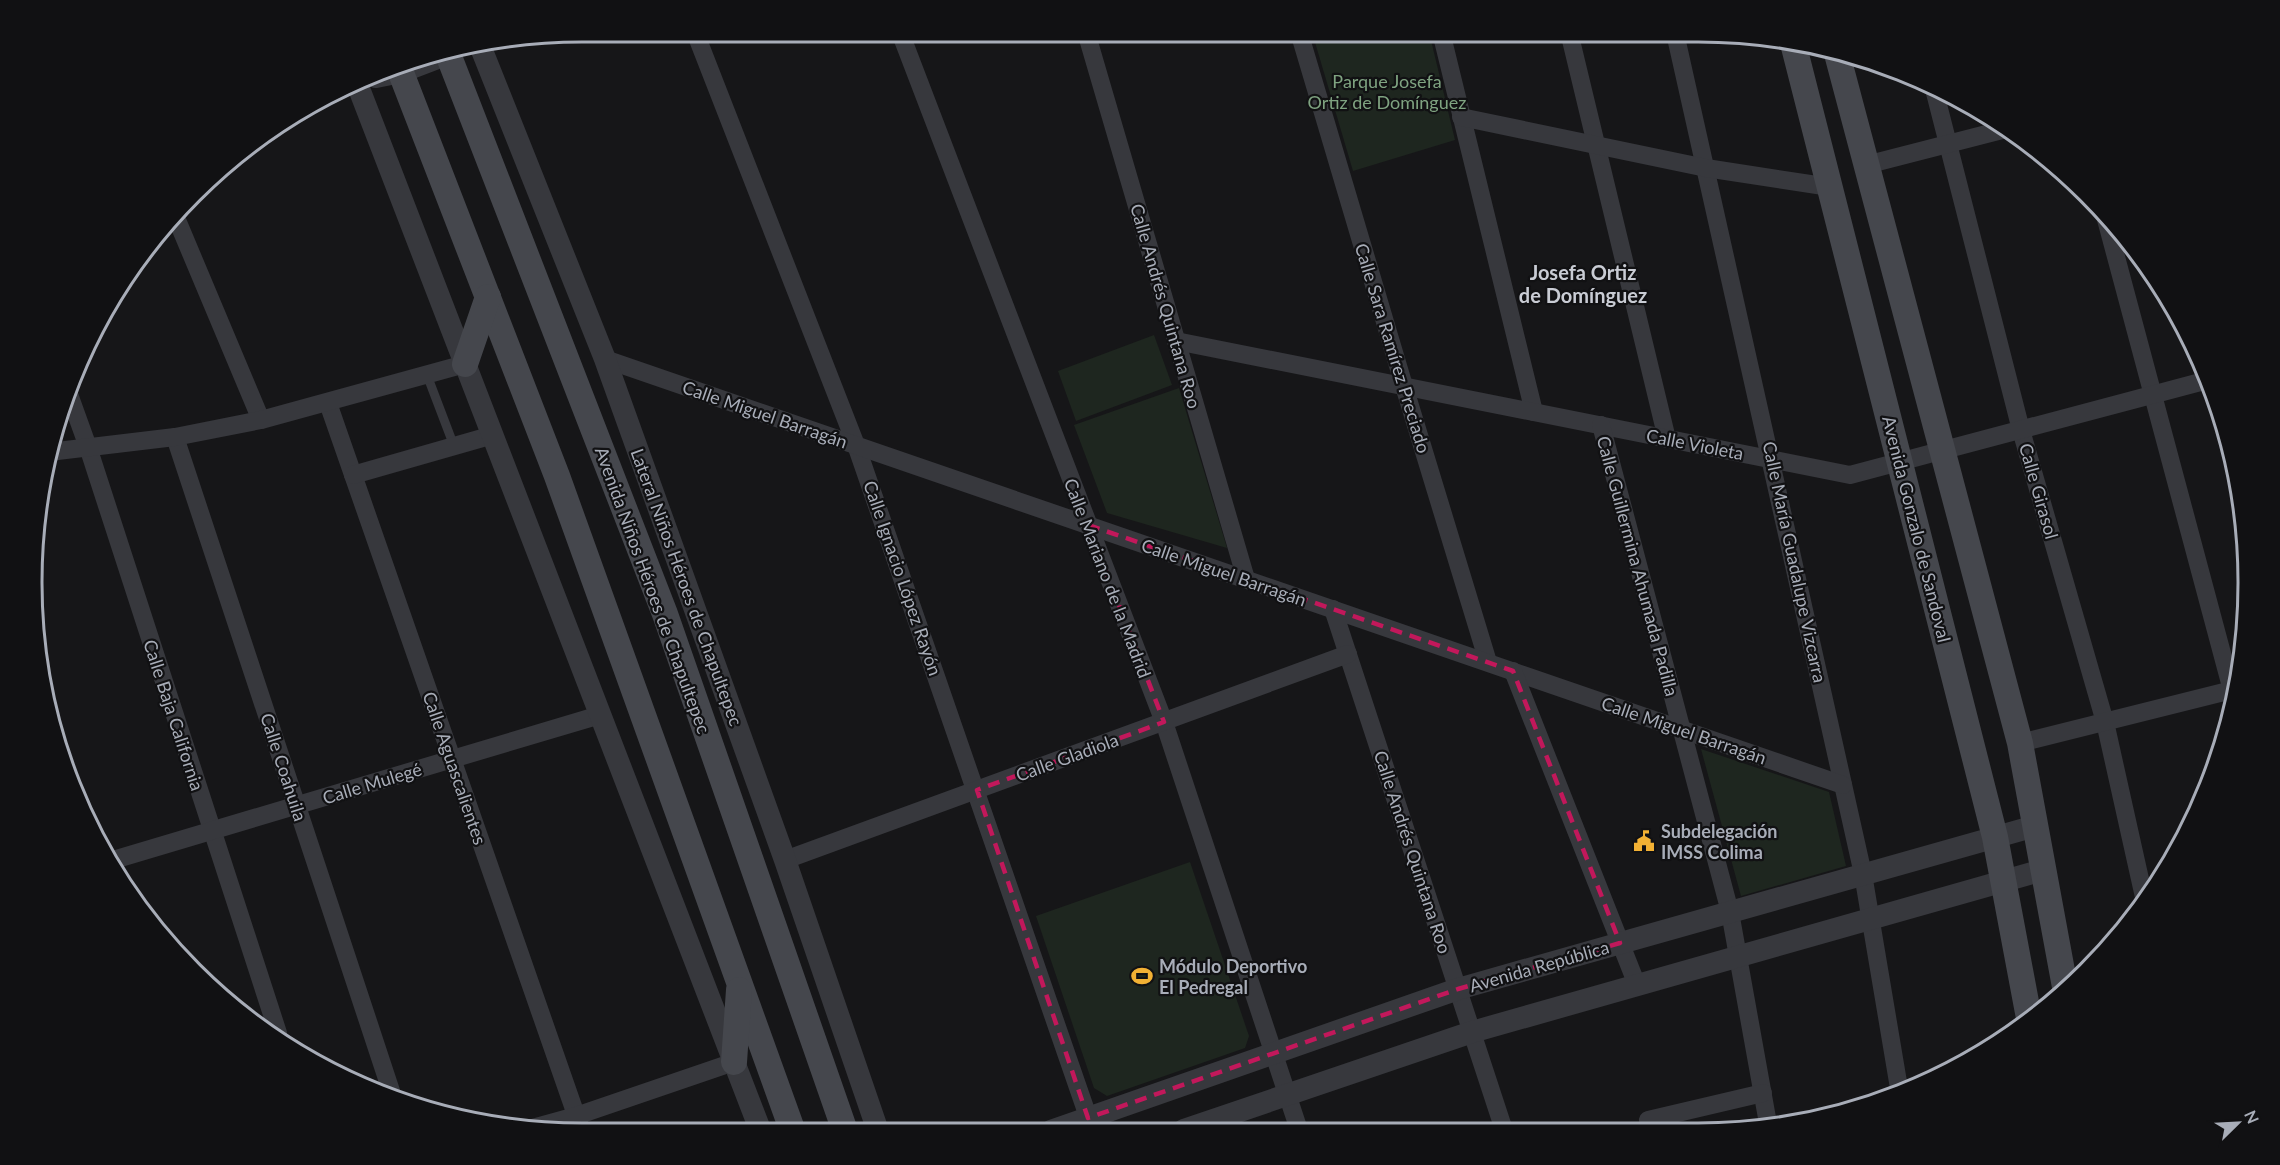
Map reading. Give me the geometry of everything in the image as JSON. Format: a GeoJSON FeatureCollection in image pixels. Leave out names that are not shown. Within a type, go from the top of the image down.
{"type":"FeatureCollection","features":[{"type":"Feature","properties":{"kind":"main road","name":"Avenida Gonzalo de Sandoval"},"geometry":{"type":"LineString","coordinates":[[1795,51],[1995,837],[2028,1010]]}},
{"type":"Feature","properties":{"kind":"main road","name":"Avenida Niños Héroes de Chapultepec"},"geometry":{"type":"LineString","coordinates":[[451,58],[665,614],[842,1123]]}},
{"type":"Feature","properties":{"kind":"main road"},"geometry":{"type":"LineString","coordinates":[[1839,61],[2020,743],[2064,980]]}},
{"type":"Feature","properties":{"kind":"main road"},"geometry":{"type":"LineString","coordinates":[[401,74],[557,476],[790,1123]]}},
{"type":"Feature","properties":{"kind":"main road"},"geometry":{"type":"LineString","coordinates":[[465,364],[488,297]]}},
{"type":"Feature","properties":{"kind":"main road"},"geometry":{"type":"LineString","coordinates":[[734,1062],[739,981]]}},
{"type":"Feature","properties":{"kind":"street","name":"Calle Ignacio López Rayón"},"geometry":{"type":"LineString","coordinates":[[699,42],[856,445],[1091,1123]]}},
{"type":"Feature","properties":{"kind":"street","name":"Calle Mariano de la Madrid"},"geometry":{"type":"LineString","coordinates":[[904,42],[1164,722],[1297,1123]]}},
{"type":"Feature","properties":{"kind":"street","name":"Calle Andrés Quintana Roo"},"geometry":{"type":"LineString","coordinates":[[1089,42],[1246,579]]}},
{"type":"Feature","properties":{"kind":"street","name":"Calle Sara Ramírez Preciado"},"geometry":{"type":"LineString","coordinates":[[1302,42],[1488,662]]}},
{"type":"Feature","properties":{"kind":"street"},"geometry":{"type":"LineString","coordinates":[[1443,42],[1534,412]]}},
{"type":"Feature","properties":{"kind":"street"},"geometry":{"type":"LineString","coordinates":[[1571,42],[1667,439]]}},
{"type":"Feature","properties":{"kind":"street","name":"Calle María Guadalupe Vizcarra"},"geometry":{"type":"LineString","coordinates":[[1677,42],[1844,784],[1863,874],[1898,1084]]}},
{"type":"Feature","properties":{"kind":"street","name":"Lateral Niños Héroes de Chapultepec"},"geometry":{"type":"LineString","coordinates":[[482,51],[605,359],[785,860],[875,1123]]}},
{"type":"Feature","properties":{"kind":"street"},"geometry":{"type":"LineString","coordinates":[[360,90],[758,1123]]}},
{"type":"Feature","properties":{"kind":"street","name":"Calle Girasol"},"geometry":{"type":"LineString","coordinates":[[1937,98],[2021,430],[2105,722],[2143,888]]}},
{"type":"Feature","properties":{"kind":"street"},"geometry":{"type":"LineString","coordinates":[[1461,117],[1706,168],[1830,187]]}},
{"type":"Feature","properties":{"kind":"street"},"geometry":{"type":"LineString","coordinates":[[1866,165],[1996,132]]}},
{"type":"Feature","properties":{"kind":"street"},"geometry":{"type":"LineString","coordinates":[[178,223],[261,420]]}},
{"type":"Feature","properties":{"kind":"street"},"geometry":{"type":"LineString","coordinates":[[2109,233],[2230,676]]}},
{"type":"Feature","properties":{"kind":"street","name":"Calle Violeta"},"geometry":{"type":"LineString","coordinates":[[1176,341],[1850,475],[2199,382]]}},
{"type":"Feature","properties":{"kind":"street","name":"Calle Miguel Barragán"},"geometry":{"type":"LineString","coordinates":[[605,359],[1844,784]]}},
{"type":"Feature","properties":{"kind":"street"},"geometry":{"type":"LineString","coordinates":[[58,451],[175,437],[261,420],[465,364]]}},
{"type":"Feature","properties":{"kind":"street","name":"Calle Aguascalientes"},"geometry":{"type":"LineString","coordinates":[[328,403],[579,1123]]}},
{"type":"Feature","properties":{"kind":"street","name":"Calle Baja California"},"geometry":{"type":"LineString","coordinates":[[73,404],[276,1028]]}},
{"type":"Feature","properties":{"kind":"street","name":"Calle Guillermina Ahumada Padilla"},"geometry":{"type":"LineString","coordinates":[[1600,425],[1730,912],[1767,1118]]}},
{"type":"Feature","properties":{"kind":"street"},"geometry":{"type":"LineString","coordinates":[[353,475],[493,435]]}},
{"type":"Feature","properties":{"kind":"street","name":"Calle Coahuila"},"geometry":{"type":"LineString","coordinates":[[175,437],[390,1087]]}},
{"type":"Feature","properties":{"kind":"street","name":"Calle Andrés Quintana Roo"},"geometry":{"type":"LineString","coordinates":[[1334,609],[1502,1123]]}},
{"type":"Feature","properties":{"kind":"street","name":"Calle Gladiola"},"geometry":{"type":"LineString","coordinates":[[785,860],[1348,654]]}},
{"type":"Feature","properties":{"kind":"street"},"geometry":{"type":"LineString","coordinates":[[1513,671],[1637,985]]}},
{"type":"Feature","properties":{"kind":"street"},"geometry":{"type":"LineString","coordinates":[[2020,743],[2227,694]]}},
{"type":"Feature","properties":{"kind":"street","name":"Calle Mulegé"},"geometry":{"type":"LineString","coordinates":[[118,859],[600,716]]}},
{"type":"Feature","properties":{"kind":"street","name":"Avenida República"},"geometry":{"type":"LineString","coordinates":[[1094,1123],[1274,1053],[1458,988],[2035,825]]}},
{"type":"Feature","properties":{"kind":"street"},"geometry":{"type":"LineString","coordinates":[[1205,1123],[1472,1032],[2043,870]]}},
{"type":"Feature","properties":{"kind":"street"},"geometry":{"type":"LineString","coordinates":[[582,1123],[734,1062]]}},
{"type":"Feature","properties":{"kind":"street"},"geometry":{"type":"LineString","coordinates":[[1648,1120],[1762,1093]]}},
{"type":"Feature","properties":{"kind":"lane"},"geometry":{"type":"LineString","coordinates":[[428,375],[454,446]]}},
{"type":"Feature","properties":{"kind":"highlighted area"},"geometry":{"type":"Polygon","coordinates":[[[1088,525],[1513,671],[1620,943],[1458,989],[1088,1118],[977,790],[1164,722],[1088,525]]]}},
{"type":"Feature","properties":{"kind":"green space","name":"Parque Josefa Ortiz de Domínguez"},"geometry":{"type":"Polygon","coordinates":[[[1315,42],[1431,42],[1455,140],[1353,171],[1315,42]]]}},
{"type":"Feature","properties":{"kind":"green space"},"geometry":{"type":"Polygon","coordinates":[[[1154,335],[1172,385],[1076,421],[1058,371],[1154,335]]]}},
{"type":"Feature","properties":{"kind":"green space"},"geometry":{"type":"Polygon","coordinates":[[[1179,388],[1227,548],[1107,513],[1074,425],[1179,388]]]}},
{"type":"Feature","properties":{"kind":"green space"},"geometry":{"type":"Polygon","coordinates":[[[1701,749],[1829,792],[1846,866],[1741,896],[1701,749]]]}},
{"type":"Feature","properties":{"kind":"green space","name":"Módulo Deportivo El Pedregal"},"geometry":{"type":"Polygon","coordinates":[[[1190,862],[1249,1036],[1245,1048],[1107,1096],[1094,1088],[1036,916],[1190,862]]]}},
{"type":"Feature","properties":{"kind":"place","name":"Subdelegación IMSS Colima"},"geometry":{"type":"Point","coordinates":[1644,841]}},
{"type":"Feature","properties":{"kind":"place","name":"Módulo Deportivo El Pedregal"},"geometry":{"type":"Point","coordinates":[1142,976]}},
{"type":"Feature","properties":{"kind":"district","name":"Josefa Ortiz de Domínguez"},"geometry":{"type":"Point","coordinates":[1583,284]}}]}
